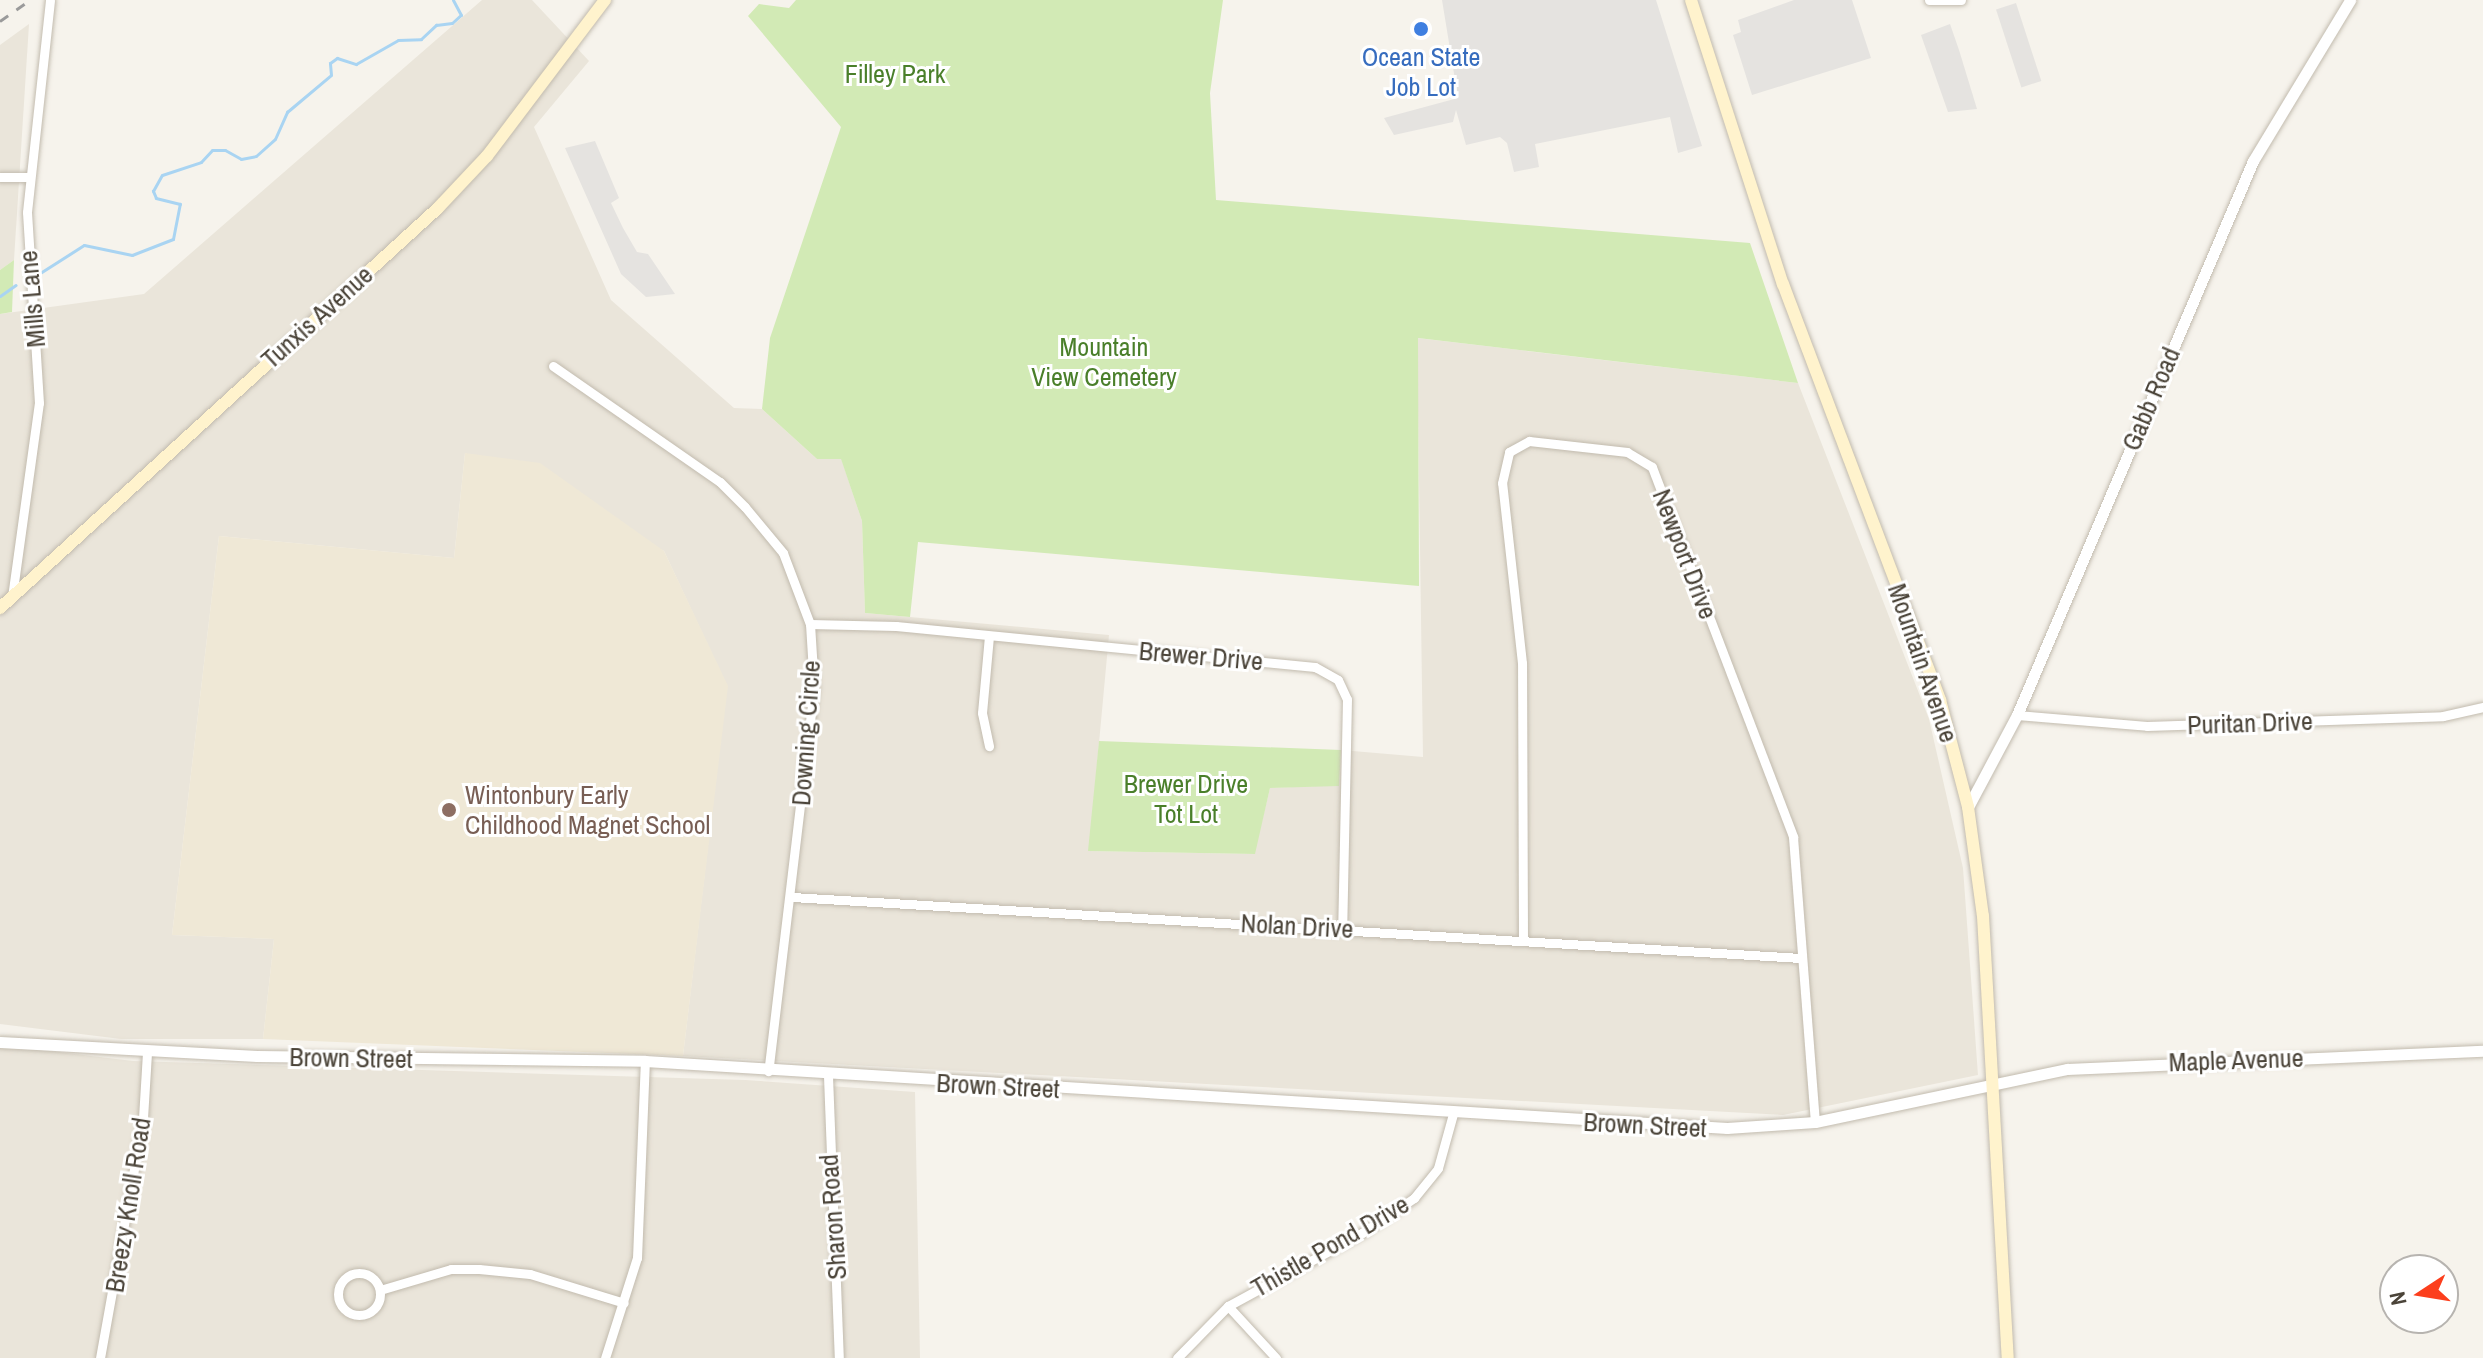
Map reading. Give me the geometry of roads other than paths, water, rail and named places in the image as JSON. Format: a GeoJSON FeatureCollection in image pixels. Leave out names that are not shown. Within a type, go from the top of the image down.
{"type":"FeatureCollection","features":[{"type":"Feature","properties":{"kind":"main road","name":"Tunxis Avenue"},"geometry":{"type":"LineString","coordinates":[[0,608],[438,208],[487,156],[605,0]]}},
{"type":"Feature","properties":{"kind":"main road","name":"Mountain Avenue"},"geometry":{"type":"LineString","coordinates":[[1691,0],[1783,284],[1940,700],[1968,807],[1983,916],[2008,1358]]}},
{"type":"Feature","properties":{"kind":"street","name":"Mills Lane"},"geometry":{"type":"LineString","coordinates":[[12,597],[39,403],[27,247],[29,177],[50,0]]}},
{"type":"Feature","properties":{"kind":"street"},"geometry":{"type":"LineString","coordinates":[[1929,0],[1961,0]]}},
{"type":"Feature","properties":{"kind":"street","name":"Gabb Road"},"geometry":{"type":"LineString","coordinates":[[1968,807],[2017,715],[2253,161],[2350,0]]}},
{"type":"Feature","properties":{"kind":"street"},"geometry":{"type":"LineString","coordinates":[[0,177],[29,177]]}},
{"type":"Feature","properties":{"kind":"street","name":"Downing Circle"},"geometry":{"type":"LineString","coordinates":[[553,366],[720,482],[745,507],[783,553],[810,624],[814,688],[792,897],[768,1071]]}},
{"type":"Feature","properties":{"kind":"street","name":"Newport Drive"},"geometry":{"type":"LineString","coordinates":[[1523,939],[1522,663],[1502,483],[1509,452],[1529,441],[1627,452],[1652,467],[1793,837],[1815,1122]]}},
{"type":"Feature","properties":{"kind":"street","name":"Brewer Drive"},"geometry":{"type":"LineString","coordinates":[[810,624],[989,636],[1315,667],[1338,680],[1347,699],[1342,929]]}},
{"type":"Feature","properties":{"kind":"street"},"geometry":{"type":"LineString","coordinates":[[989,636],[982,713],[989,746]]}},
{"type":"Feature","properties":{"kind":"street","name":"Puritan Drive"},"geometry":{"type":"LineString","coordinates":[[2017,715],[2147,726],[2443,716],[2483,707]]}},
{"type":"Feature","properties":{"kind":"street","name":"Nolan Drive"},"geometry":{"type":"LineString","coordinates":[[792,897],[1802,958]]}},
{"type":"Feature","properties":{"kind":"street","name":"Brown Street"},"geometry":{"type":"LineString","coordinates":[[0,1042],[147,1052],[645,1061],[828,1076],[1727,1128],[1815,1122],[1991,1085]]}},
{"type":"Feature","properties":{"kind":"street","name":"Maple Avenue"},"geometry":{"type":"LineString","coordinates":[[1991,1085],[2104,1066],[2483,1051]]}},
{"type":"Feature","properties":{"kind":"street","name":"Breezy Knoll Road"},"geometry":{"type":"LineString","coordinates":[[100,1358],[143,1118],[147,1052]]}},
{"type":"Feature","properties":{"kind":"street"},"geometry":{"type":"LineString","coordinates":[[605,1358],[624,1303],[641,1220],[645,1061]]}},
{"type":"Feature","properties":{"kind":"street","name":"Sharon Road"},"geometry":{"type":"LineString","coordinates":[[828,1076],[839,1358]]}},
{"type":"Feature","properties":{"kind":"street","name":"Thistle Pond Drive"},"geometry":{"type":"LineString","coordinates":[[1177,1358],[1228,1306],[1362,1233],[1414,1198],[1438,1168],[1453,1114]]}},
{"type":"Feature","properties":{"kind":"street"},"geometry":{"type":"LineString","coordinates":[[380,1290],[451,1269],[479,1269],[530,1274],[624,1303]]}},
{"type":"Feature","properties":{"kind":"street"},"geometry":{"type":"LineString","coordinates":[[356,1273],[369,1275],[380,1290],[376,1306],[363,1314],[347,1310],[339,1296],[341,1284],[356,1273]]}},
{"type":"Feature","properties":{"kind":"street"},"geometry":{"type":"LineString","coordinates":[[1228,1306],[1276,1358]]}},
{"type":"Feature","properties":{"kind":"waterway"},"geometry":{"type":"LineString","coordinates":[[40,273],[84,245],[132,255],[173,239],[180,204],[156,198],[153,191],[162,175],[201,162],[212,150],[225,150],[241,159],[256,156],[275,139],[287,112],[331,75],[330,63],[337,58],[356,64],[398,40],[421,39],[436,25],[452,23],[461,15],[453,0]]}},
{"type":"Feature","properties":{"kind":"waterway"},"geometry":{"type":"LineString","coordinates":[[0,296],[16,285]]}},
{"type":"Feature","properties":{"kind":"railway"},"geometry":{"type":"LineString","coordinates":[[0,21],[30,0]]}},
{"type":"Feature","properties":{"kind":"place","name":"Ocean State Job Lot"},"geometry":{"type":"Point","coordinates":[1421,29]}},
{"type":"Feature","properties":{"kind":"place","name":"Wintonbury Early Childhood Magnet School"},"geometry":{"type":"Point","coordinates":[449,810]}},
{"type":"Feature","properties":{"kind":"park label","name":"Filley Park"},"geometry":{"type":"Point","coordinates":[895,74]}},
{"type":"Feature","properties":{"kind":"park label","name":"Mountain View Cemetery"},"geometry":{"type":"Point","coordinates":[1104,362]}},
{"type":"Feature","properties":{"kind":"park label","name":"Brewer Drive Tot Lot"},"geometry":{"type":"Point","coordinates":[1186,799]}}]}
